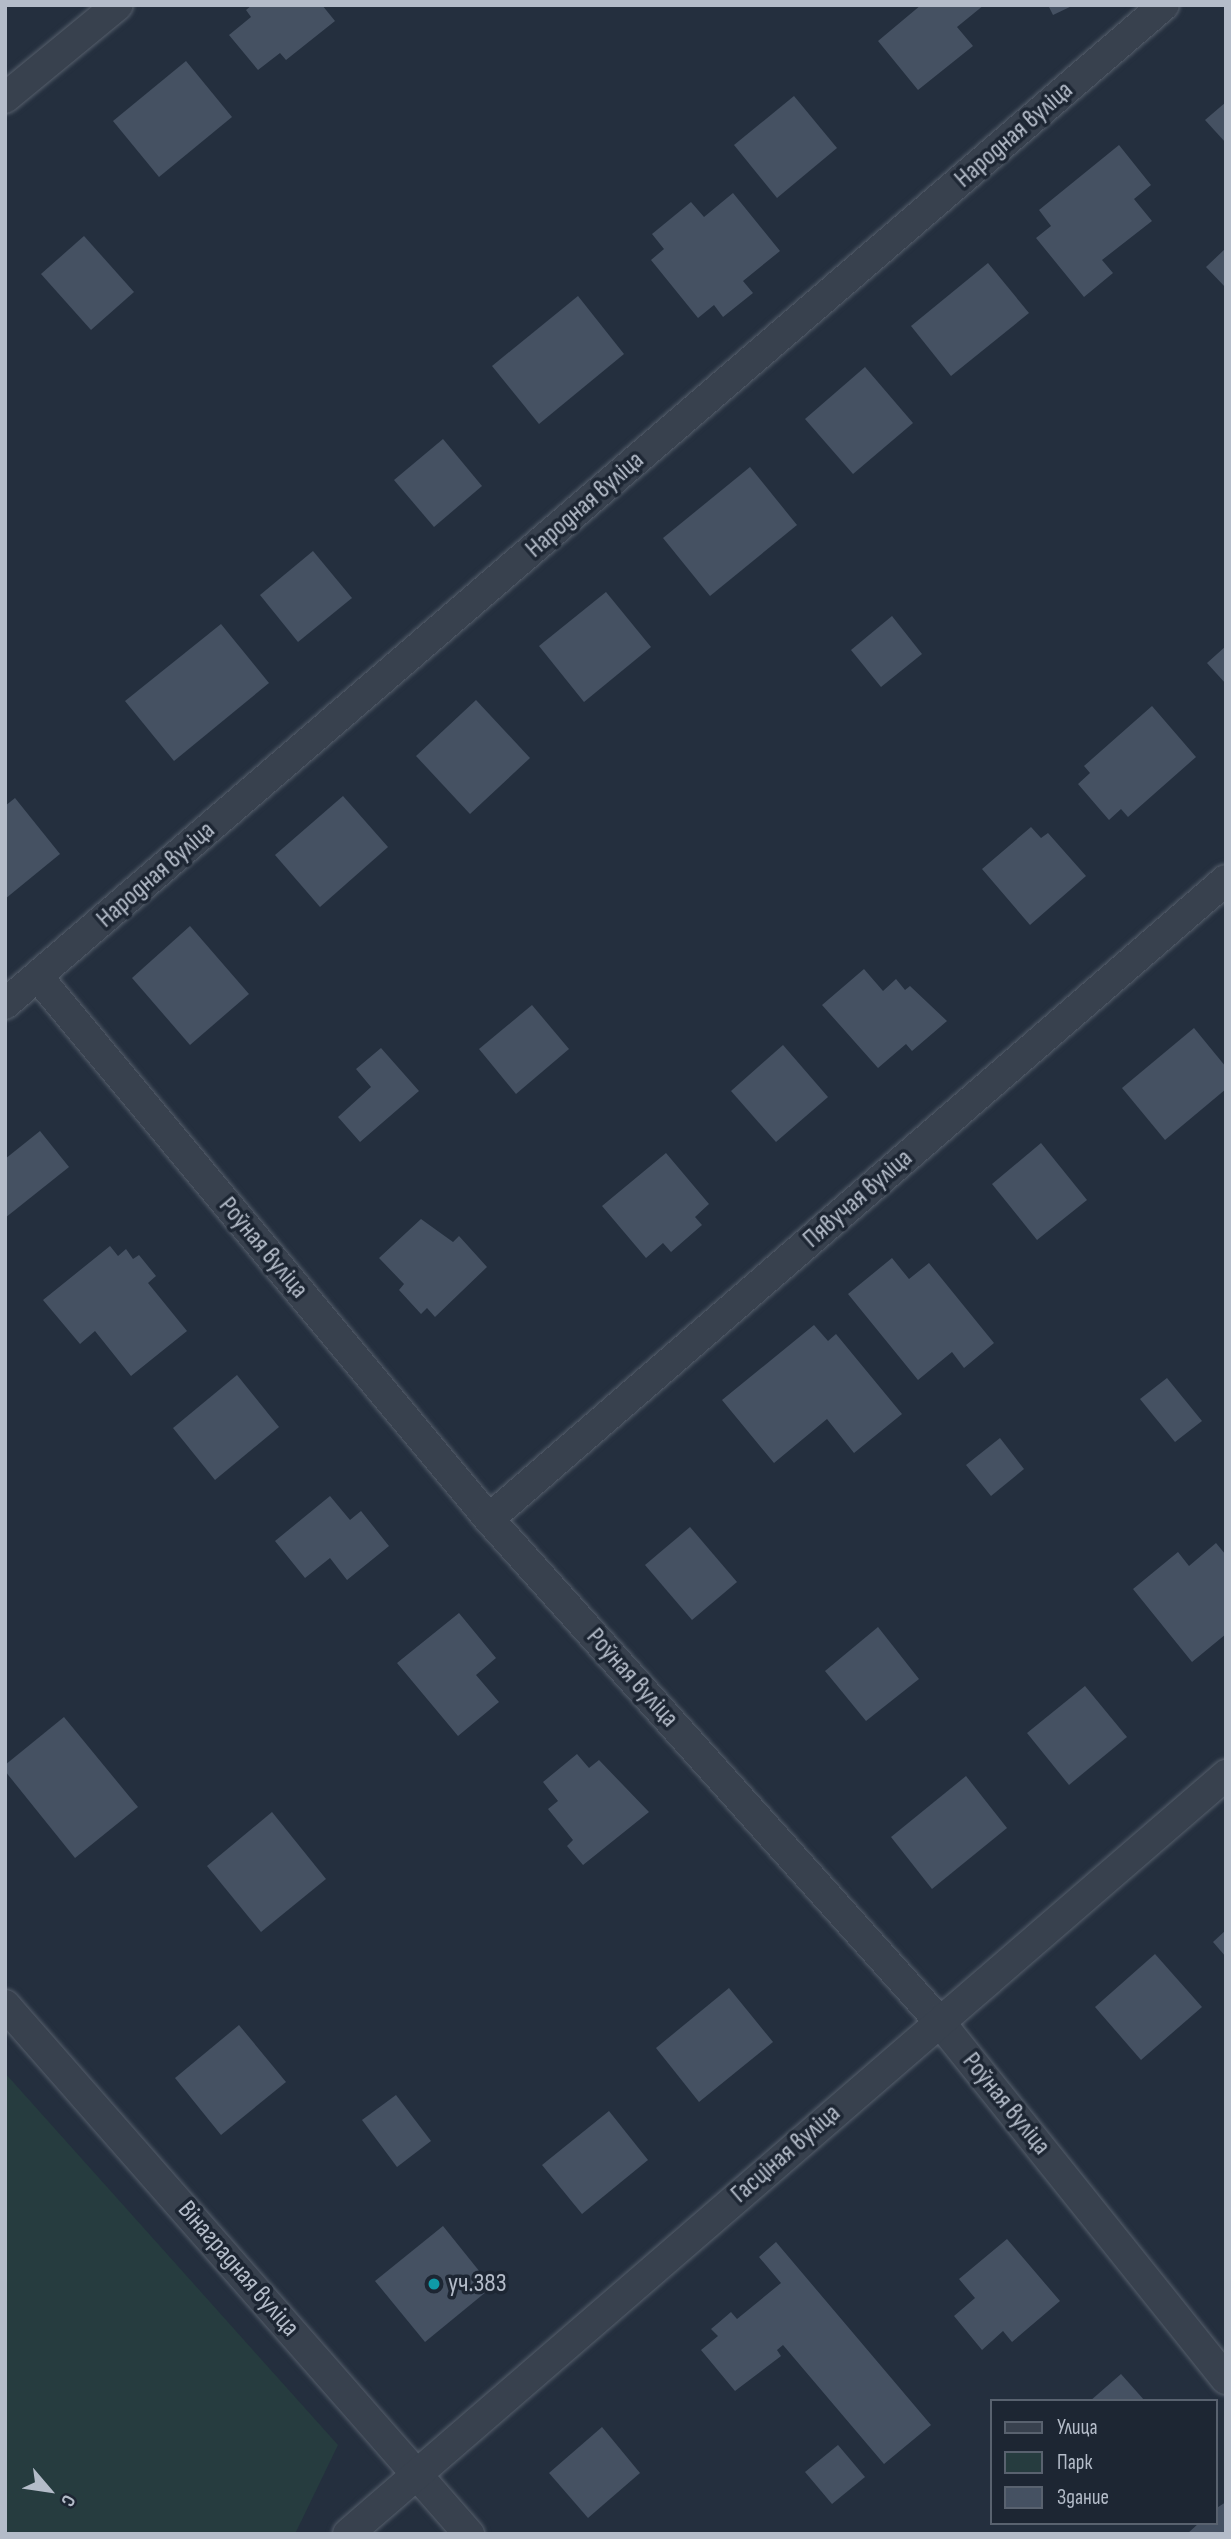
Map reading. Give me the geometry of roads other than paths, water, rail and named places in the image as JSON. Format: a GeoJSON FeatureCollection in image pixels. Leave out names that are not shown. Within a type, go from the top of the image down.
{"type":"FeatureCollection","features":[{"type":"Feature","properties":{"kind":"street"},"geometry":{"type":"LineString","coordinates":[[5,99],[118,5]]}},
{"type":"Feature","properties":{"kind":"street","name":"Народная вуліца"},"geometry":{"type":"LineString","coordinates":[[5,1004],[1164,5]]}},
{"type":"Feature","properties":{"kind":"street","name":"Пявучая вуліца"},"geometry":{"type":"LineString","coordinates":[[489,1519],[1226,880]]}},
{"type":"Feature","properties":{"kind":"street","name":"Роўная вуліца"},"geometry":{"type":"LineString","coordinates":[[38,977],[489,1519],[939,2021],[1226,2379]]}},
{"type":"Feature","properties":{"kind":"street","name":"Гасціная вуліца"},"geometry":{"type":"LineString","coordinates":[[348,2534],[1226,1775]]}},
{"type":"Feature","properties":{"kind":"street","name":"Вінаградная вуліца"},"geometry":{"type":"LineString","coordinates":[[5,2005],[469,2534]]}},
{"type":"Feature","properties":{"kind":"place","name":"уч.383"},"geometry":{"type":"Point","coordinates":[434,2284]}}]}
